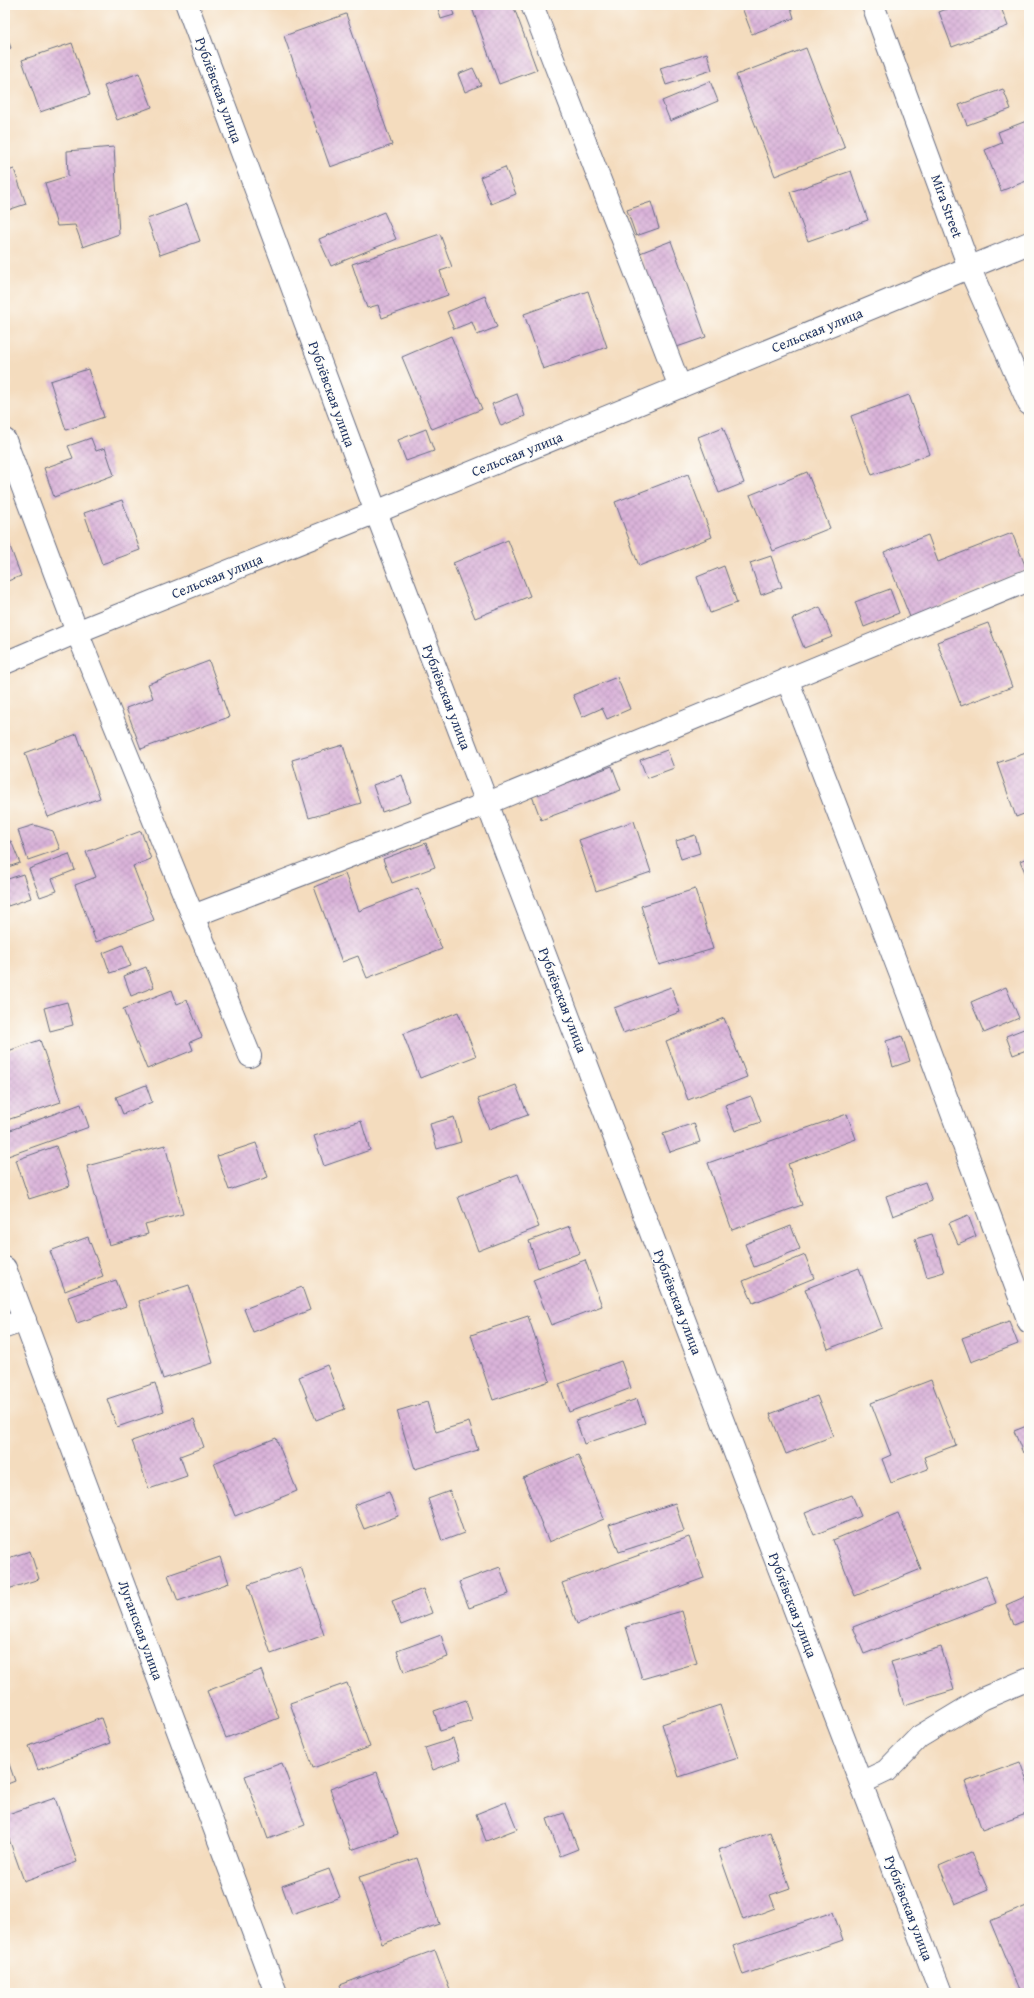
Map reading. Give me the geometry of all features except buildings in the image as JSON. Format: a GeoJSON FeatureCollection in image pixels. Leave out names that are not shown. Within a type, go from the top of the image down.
{"type":"FeatureCollection","features":[{"type":"Feature","properties":{"kind":"street","name":"Рублёвская улица"},"geometry":{"type":"LineString","coordinates":[[187,5],[376,512],[941,1993]]}},
{"type":"Feature","properties":{"kind":"street"},"geometry":{"type":"LineString","coordinates":[[532,5],[680,387]]}},
{"type":"Feature","properties":{"kind":"street","name":"Mira Street"},"geometry":{"type":"LineString","coordinates":[[873,5],[969,267],[1029,404]]}},
{"type":"Feature","properties":{"kind":"street","name":"Сельская улица"},"geometry":{"type":"LineString","coordinates":[[5,663],[77,632],[376,512],[1029,243]]}},
{"type":"Feature","properties":{"kind":"street"},"geometry":{"type":"LineString","coordinates":[[5,440],[77,632],[250,1056]]}},
{"type":"Feature","properties":{"kind":"street"},"geometry":{"type":"LineString","coordinates":[[193,916],[488,803],[1029,580]]}},
{"type":"Feature","properties":{"kind":"street"},"geometry":{"type":"LineString","coordinates":[[787,679],[909,998],[1029,1322]]}},
{"type":"Feature","properties":{"kind":"street","name":"Луганская улица"},"geometry":{"type":"LineString","coordinates":[[5,1268],[15,1323],[276,1993]]}},
{"type":"Feature","properties":{"kind":"street"},"geometry":{"type":"LineString","coordinates":[[861,1783],[886,1771],[919,1737],[982,1699],[1029,1679]]}}]}
